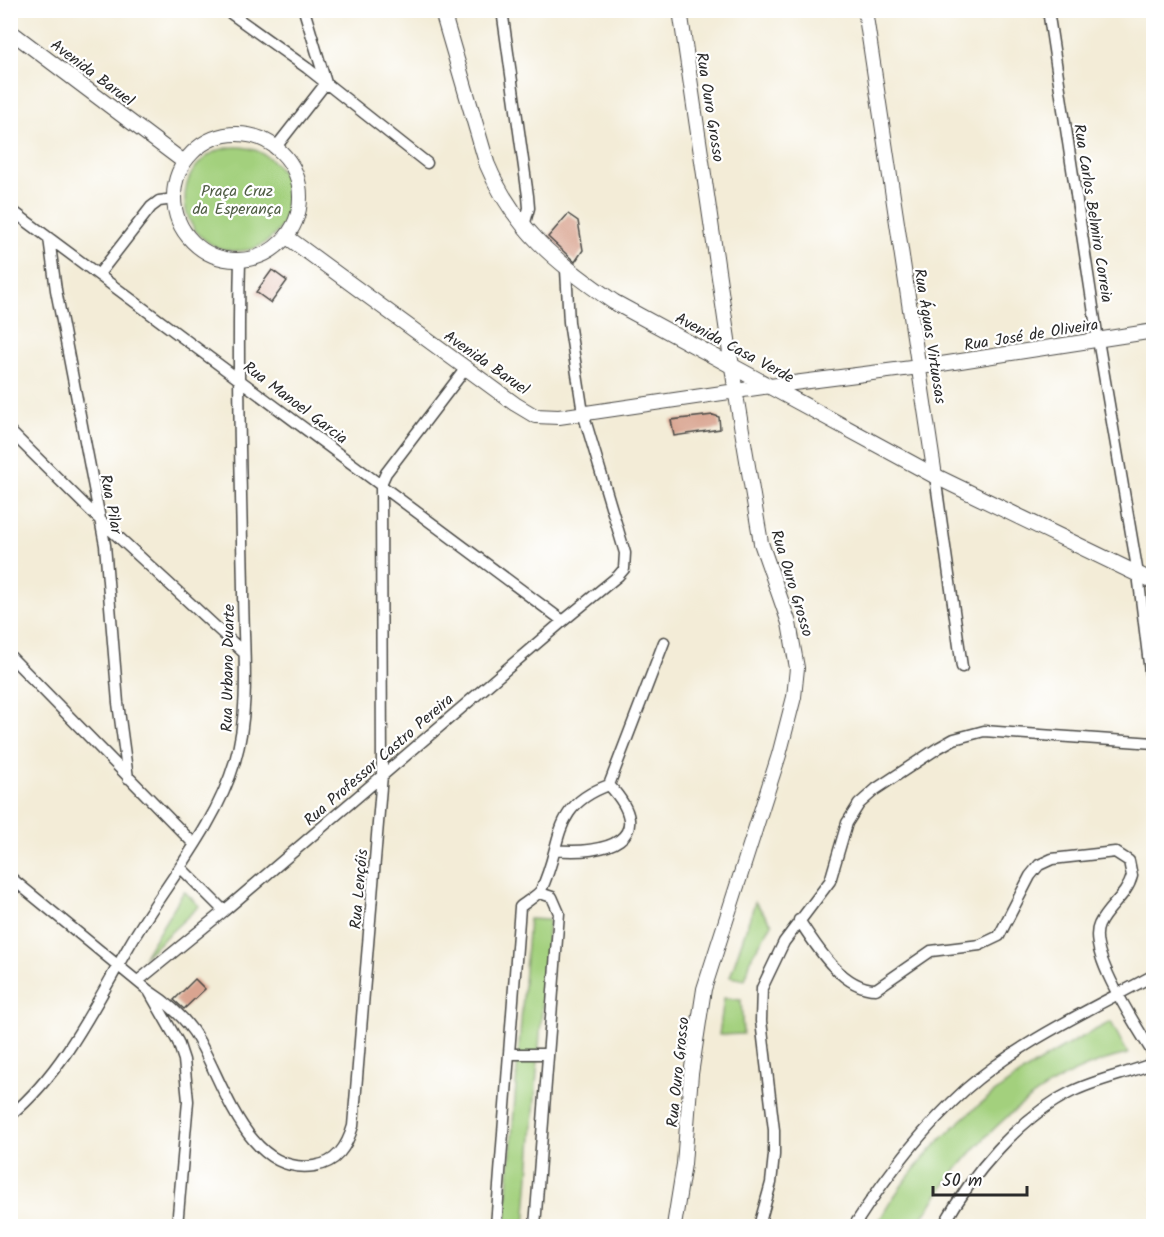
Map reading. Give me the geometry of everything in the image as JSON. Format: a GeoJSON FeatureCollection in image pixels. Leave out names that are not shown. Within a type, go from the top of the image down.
{"type":"FeatureCollection","features":[{"type":"Feature","properties":{"kind":"main road","name":"Avenida Casa Verde"},"geometry":{"type":"LineString","coordinates":[[442,10],[496,186],[524,226],[566,270],[614,302],[935,476],[1154,582]]}},
{"type":"Feature","properties":{"kind":"street"},"geometry":{"type":"LineString","coordinates":[[226,10],[326,83],[427,163]]}},
{"type":"Feature","properties":{"kind":"street"},"geometry":{"type":"LineString","coordinates":[[304,10],[326,83]]}},
{"type":"Feature","properties":{"kind":"street"},"geometry":{"type":"LineString","coordinates":[[502,10],[528,196],[529,208],[524,226]]}},
{"type":"Feature","properties":{"kind":"street","name":"Rua Ouro Grosso"},"geometry":{"type":"LineString","coordinates":[[674,1227],[684,1164],[694,1054],[704,989],[779,755],[794,697],[797,668],[795,646],[761,543],[736,392],[680,10]]}},
{"type":"Feature","properties":{"kind":"street","name":"Rua Águas Virtuosas"},"geometry":{"type":"LineString","coordinates":[[865,10],[920,368],[962,667]]}},
{"type":"Feature","properties":{"kind":"street","name":"Rua Carlos Belmiro Correia"},"geometry":{"type":"LineString","coordinates":[[1048,10],[1098,340],[1138,574],[1154,705]]}},
{"type":"Feature","properties":{"kind":"street","name":"Avenida Baruel"},"geometry":{"type":"LineString","coordinates":[[10,31],[184,162]]}},
{"type":"Feature","properties":{"kind":"street"},"geometry":{"type":"LineString","coordinates":[[276,147],[326,83]]}},
{"type":"Feature","properties":{"kind":"street"},"geometry":{"type":"LineString","coordinates":[[244,134],[261,138],[276,147],[290,162],[298,180],[301,200],[297,219],[287,237],[274,249],[258,258],[240,261],[220,258],[202,250],[187,236],[177,219],[174,199],[176,179],[184,162],[196,149],[210,140],[226,135],[244,134]]}},
{"type":"Feature","properties":{"kind":"street"},"geometry":{"type":"LineString","coordinates":[[99,274],[151,207],[167,198],[174,199]]}},
{"type":"Feature","properties":{"kind":"street","name":"Rua Manoel Garcia"},"geometry":{"type":"LineString","coordinates":[[10,208],[563,621]]}},
{"type":"Feature","properties":{"kind":"street","name":"Avenida Baruel"},"geometry":{"type":"LineString","coordinates":[[287,237],[535,416],[559,417],[583,414],[770,386]]}},
{"type":"Feature","properties":{"kind":"street","name":"Rua Pilar"},"geometry":{"type":"LineString","coordinates":[[49,238],[56,290],[105,545],[118,703],[128,778]]}},
{"type":"Feature","properties":{"kind":"street","name":"Rua Urbano Duarte"},"geometry":{"type":"LineString","coordinates":[[10,1116],[53,1073],[215,811],[235,763],[242,719],[243,652],[239,378],[240,261]]}},
{"type":"Feature","properties":{"kind":"street"},"geometry":{"type":"LineString","coordinates":[[566,270],[569,322],[583,414]]}},
{"type":"Feature","properties":{"kind":"street","name":"Rua José de Oliveira"},"geometry":{"type":"LineString","coordinates":[[770,386],[920,368],[1154,331]]}},
{"type":"Feature","properties":{"kind":"street"},"geometry":{"type":"LineString","coordinates":[[381,484],[386,473],[466,368]]}},
{"type":"Feature","properties":{"kind":"street","name":"Rua Professor Castro Pereira"},"geometry":{"type":"LineString","coordinates":[[138,981],[224,911],[618,576],[624,568],[625,553],[583,414]]}},
{"type":"Feature","properties":{"kind":"street"},"geometry":{"type":"LineString","coordinates":[[10,431],[100,520],[243,652]]}},
{"type":"Feature","properties":{"kind":"street","name":"Rua Lençóis"},"geometry":{"type":"LineString","coordinates":[[149,991],[175,1010],[190,1028],[219,1077],[240,1123],[265,1152],[279,1160],[303,1167],[323,1164],[339,1154],[353,1126],[382,776],[381,484]]}},
{"type":"Feature","properties":{"kind":"street"},"geometry":{"type":"LineString","coordinates":[[609,786],[664,642]]}},
{"type":"Feature","properties":{"kind":"street"},"geometry":{"type":"LineString","coordinates":[[10,656],[194,844]]}},
{"type":"Feature","properties":{"kind":"street"},"geometry":{"type":"LineString","coordinates":[[759,1227],[771,1183],[774,1155],[774,1130],[761,1021],[762,988],[770,966],[799,920],[831,881],[846,823],[859,804],[876,789],[954,739],[984,730],[1154,743]]}},
{"type":"Feature","properties":{"kind":"street"},"geometry":{"type":"LineString","coordinates":[[555,850],[593,851],[617,843],[627,834],[630,827],[628,811],[609,786]]}},
{"type":"Feature","properties":{"kind":"street"},"geometry":{"type":"LineString","coordinates":[[496,1227],[520,907],[540,892],[555,850],[559,828],[568,814],[594,791],[609,786]]}},
{"type":"Feature","properties":{"kind":"street"},"geometry":{"type":"LineString","coordinates":[[799,920],[813,942],[848,979],[859,986],[876,989],[931,951],[980,945],[999,936],[1029,876],[1039,866],[1067,855],[1115,852],[1129,861],[1132,876],[1123,894],[1102,918],[1096,935],[1117,995],[1154,1055]]}},
{"type":"Feature","properties":{"kind":"street"},"geometry":{"type":"LineString","coordinates":[[180,867],[224,911]]}},
{"type":"Feature","properties":{"kind":"street"},"geometry":{"type":"LineString","coordinates":[[10,877],[149,991],[178,1042],[187,1078],[186,1130],[177,1227]]}},
{"type":"Feature","properties":{"kind":"street"},"geometry":{"type":"LineString","coordinates":[[535,1227],[559,913],[552,897],[540,892]]}},
{"type":"Feature","properties":{"kind":"street"},"geometry":{"type":"LineString","coordinates":[[854,1227],[889,1173],[923,1132],[967,1089],[1013,1054],[1154,975]]}},
{"type":"Feature","properties":{"kind":"street"},"geometry":{"type":"LineString","coordinates":[[509,1054],[548,1054]]}},
{"type":"Feature","properties":{"kind":"street"},"geometry":{"type":"LineString","coordinates":[[943,1227],[959,1198],[991,1159],[1036,1114],[1070,1092],[1154,1063]]}},
{"type":"Feature","properties":{"kind":"street"},"geometry":{"type":"LineString","coordinates":[[10,1106],[23,1105]]}},
{"type":"Feature","properties":{"kind":"green space","name":"Praça Cruz da Esperança"},"geometry":{"type":"Polygon","coordinates":[[[237,147],[257,151],[274,162],[285,179],[289,199],[285,219],[274,236],[257,247],[237,251],[217,247],[200,236],[189,219],[185,199],[189,179],[200,162],[217,151],[237,147]]]}},
{"type":"Feature","properties":{"kind":"green space"},"geometry":{"type":"Polygon","coordinates":[[[184,891],[199,906],[143,958],[184,891]]]}},
{"type":"Feature","properties":{"kind":"green space"},"geometry":{"type":"Polygon","coordinates":[[[755,902],[772,924],[752,956],[745,980],[730,977],[755,902]]]}},
{"type":"Feature","properties":{"kind":"green space"},"geometry":{"type":"Polygon","coordinates":[[[529,919],[549,920],[525,1226],[505,1226],[529,919]]]}},
{"type":"Feature","properties":{"kind":"green space"},"geometry":{"type":"Polygon","coordinates":[[[724,998],[741,1000],[743,1034],[719,1035],[724,998]]]}},
{"type":"Feature","properties":{"kind":"green space"},"geometry":{"type":"Polygon","coordinates":[[[1111,1022],[1128,1054],[1073,1073],[1049,1086],[1004,1119],[964,1160],[917,1224],[879,1221],[900,1188],[924,1158],[980,1104],[1044,1059],[1111,1022]]]}},
{"type":"Feature","properties":{"kind":"building"},"geometry":{"type":"Polygon","coordinates":[[[568,214],[578,221],[583,250],[575,262],[548,237],[568,214]]]}},
{"type":"Feature","properties":{"kind":"building"},"geometry":{"type":"Polygon","coordinates":[[[272,270],[287,281],[271,303],[256,292],[272,270]]]}},
{"type":"Feature","properties":{"kind":"building"},"geometry":{"type":"Polygon","coordinates":[[[713,415],[719,417],[720,429],[674,436],[671,420],[713,415]]]}},
{"type":"Feature","properties":{"kind":"building"},"geometry":{"type":"Polygon","coordinates":[[[195,979],[205,989],[184,1009],[174,1000],[195,979]]]}},
{"type":"Feature","properties":{"kind":"waterway"},"geometry":{"type":"LineString","coordinates":[[10,723],[14,726]]}}]}
